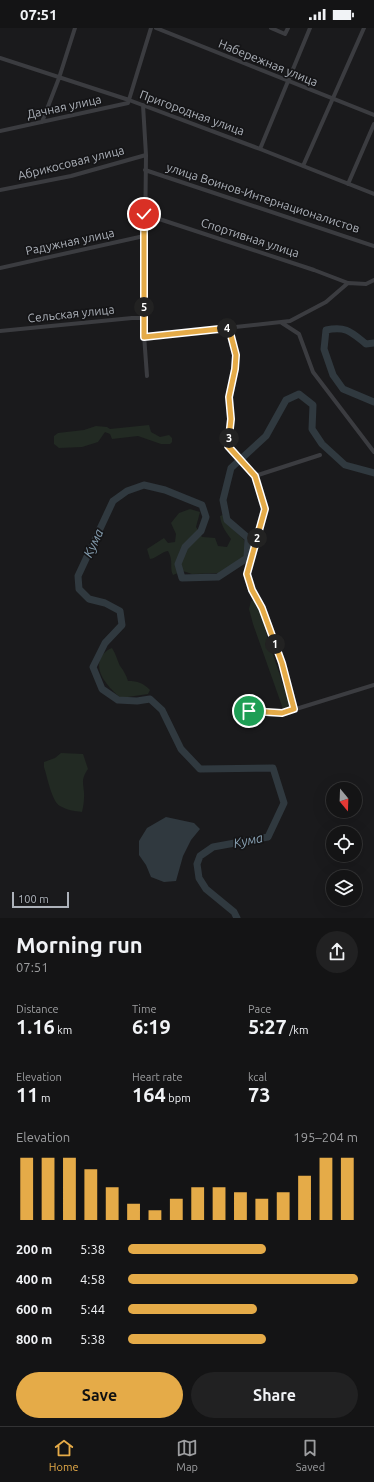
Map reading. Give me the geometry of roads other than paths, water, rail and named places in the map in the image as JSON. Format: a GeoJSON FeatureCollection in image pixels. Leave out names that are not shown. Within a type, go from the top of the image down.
{"type":"FeatureCollection","features":[{"type":"Feature","properties":{"kind":"street"},"geometry":{"type":"LineString","coordinates":[[42,122],[59,78],[75,28]]}},
{"type":"Feature","properties":{"kind":"street"},"geometry":{"type":"LineString","coordinates":[[129,100],[152,28]]}},
{"type":"Feature","properties":{"kind":"street","name":"Набережная улица"},"geometry":{"type":"LineString","coordinates":[[156,28],[374,115]]}},
{"type":"Feature","properties":{"kind":"street"},"geometry":{"type":"LineString","coordinates":[[271,28],[285,34],[288,28]]}},
{"type":"Feature","properties":{"kind":"street"},"geometry":{"type":"LineString","coordinates":[[260,148],[289,82],[310,28]]}},
{"type":"Feature","properties":{"kind":"street"},"geometry":{"type":"LineString","coordinates":[[303,166],[364,28]]}},
{"type":"Feature","properties":{"kind":"street","name":"Пригородная улица"},"geometry":{"type":"LineString","coordinates":[[0,58],[143,105],[260,148],[374,194]]}},
{"type":"Feature","properties":{"kind":"street","name":"Дачная улица"},"geometry":{"type":"LineString","coordinates":[[0,131],[128,103],[129,100]]}},
{"type":"Feature","properties":{"kind":"street"},"geometry":{"type":"LineString","coordinates":[[143,105],[146,155],[144,214],[144,337],[147,376]]}},
{"type":"Feature","properties":{"kind":"street"},"geometry":{"type":"LineString","coordinates":[[348,184],[374,124]]}},
{"type":"Feature","properties":{"kind":"street","name":"Абрикосовая улица"},"geometry":{"type":"LineString","coordinates":[[0,190],[71,176],[146,155]]}},
{"type":"Feature","properties":{"kind":"street","name":"улица Воинов-Интернационалистов"},"geometry":{"type":"LineString","coordinates":[[145,170],[374,246]]}},
{"type":"Feature","properties":{"kind":"street","name":"Спортивная улица"},"geometry":{"type":"LineString","coordinates":[[144,214],[314,270],[348,283]]}},
{"type":"Feature","properties":{"kind":"street","name":"Радужная улица"},"geometry":{"type":"LineString","coordinates":[[0,268],[144,236]]}},
{"type":"Feature","properties":{"kind":"street"},"geometry":{"type":"LineString","coordinates":[[144,337],[290,321],[326,302],[348,283],[366,284],[374,280]]}},
{"type":"Feature","properties":{"kind":"street","name":"Сельская улица"},"geometry":{"type":"LineString","coordinates":[[0,332],[144,318]]}},
{"type":"Feature","properties":{"kind":"street"},"geometry":{"type":"LineString","coordinates":[[280,323],[285,324],[299,334],[313,372],[374,452]]}},
{"type":"Feature","properties":{"kind":"street"},"geometry":{"type":"LineString","coordinates":[[229,328],[236,355],[235,369],[229,397],[231,419],[228,446],[255,476],[265,509],[247,574],[252,590],[262,608],[282,663],[294,709]]}},
{"type":"Feature","properties":{"kind":"street"},"geometry":{"type":"LineString","coordinates":[[255,476],[320,455]]}},
{"type":"Feature","properties":{"kind":"street"},"geometry":{"type":"LineString","coordinates":[[249,711],[282,713],[374,685]]}},
{"type":"Feature","properties":{"kind":"waterway","name":"Кума"},"geometry":{"type":"LineString","coordinates":[[374,343],[366,344],[348,331],[333,329],[326,330],[324,349],[333,375],[343,389],[374,402]]}},
{"type":"Feature","properties":{"kind":"waterway","name":"Кума"},"geometry":{"type":"LineString","coordinates":[[237,918],[234,912],[206,889],[199,878],[197,864],[200,856],[213,847],[268,837],[284,803],[273,768],[200,769],[181,749],[162,710],[150,699],[137,701],[118,700],[102,689],[93,667],[105,643],[122,625],[120,611],[105,603],[89,599],[79,589],[78,576],[113,501],[127,491],[144,485],[165,490],[202,505],[206,517],[201,531],[185,547],[178,564],[182,578],[218,577],[247,558],[248,538],[227,520],[223,500],[231,468],[266,436],[286,400],[299,394],[313,405],[312,429],[322,444],[345,465],[374,473]]}}]}
